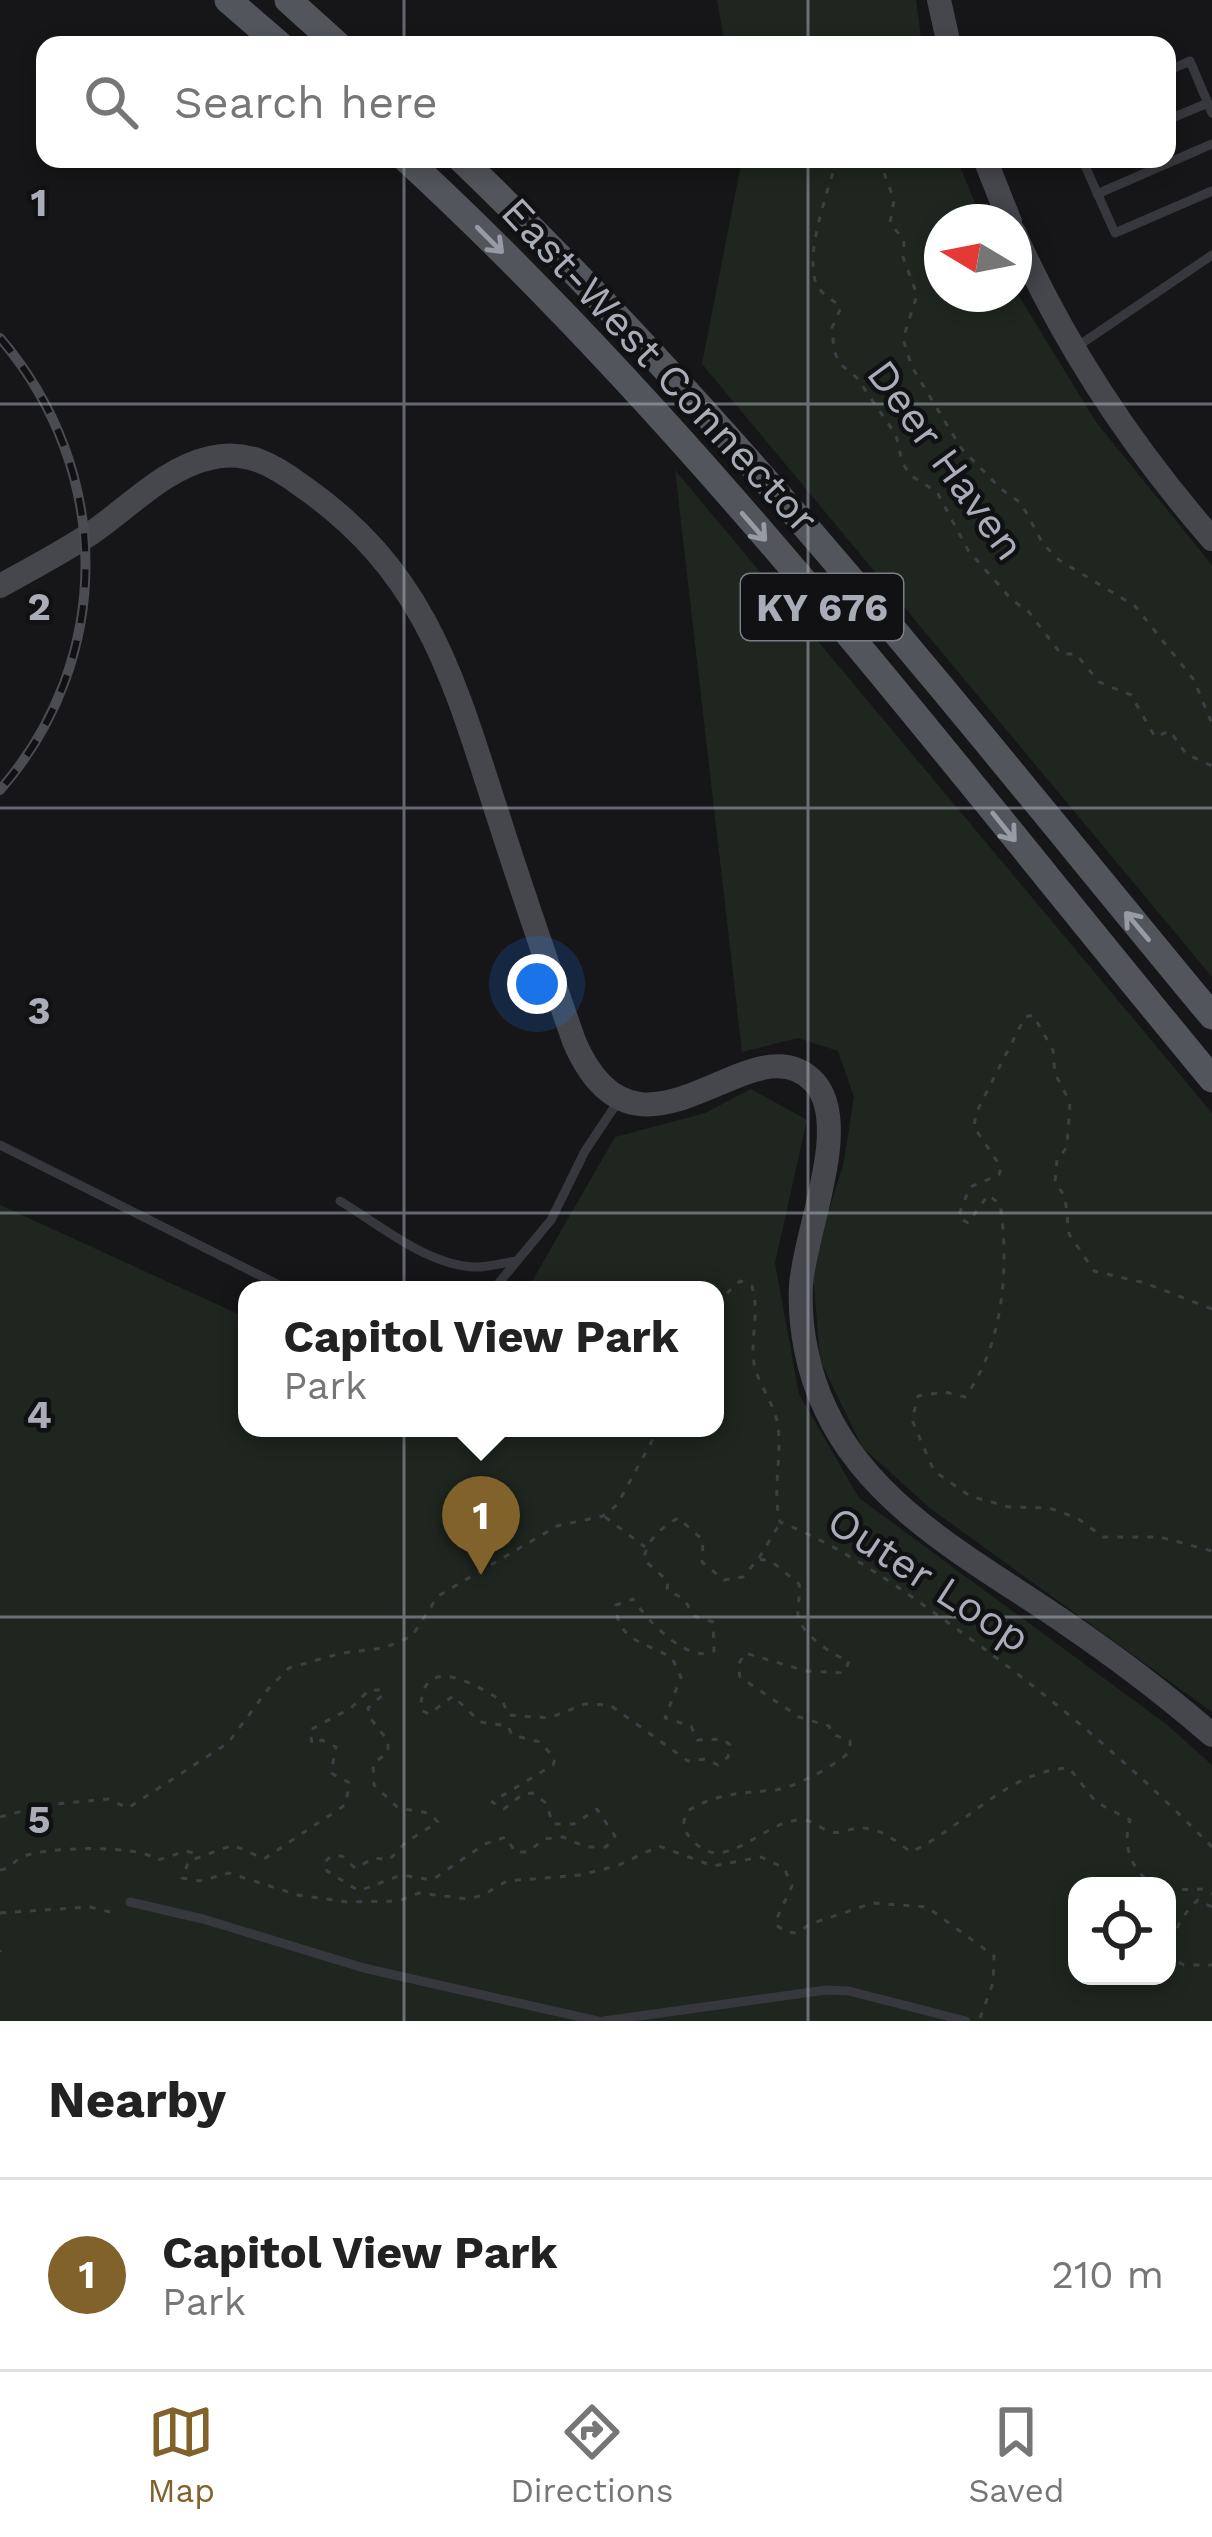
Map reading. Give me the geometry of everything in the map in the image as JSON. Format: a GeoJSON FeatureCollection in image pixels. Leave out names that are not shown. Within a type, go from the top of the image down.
{"type":"FeatureCollection","features":[{"type":"Feature","properties":{"kind":"main road"},"geometry":{"type":"LineString","coordinates":[[228,0],[270,36]]}},
{"type":"Feature","properties":{"kind":"main road"},"geometry":{"type":"LineString","coordinates":[[288,0],[328,36]]}},
{"type":"Feature","properties":{"kind":"main road","name":"East-West Connector"},"geometry":{"type":"LineString","coordinates":[[415,168],[575,328],[735,504],[1212,1079]]}},
{"type":"Feature","properties":{"kind":"main road","name":"East-West Connector"},"geometry":{"type":"LineString","coordinates":[[470,168],[725,433],[1212,1016]]}},
{"type":"Feature","properties":{"kind":"street"},"geometry":{"type":"LineString","coordinates":[[939,0],[947,36]]}},
{"type":"Feature","properties":{"kind":"street"},"geometry":{"type":"LineString","coordinates":[[989,168],[1003,204]]}},
{"type":"Feature","properties":{"kind":"street"},"geometry":{"type":"LineString","coordinates":[[1032,268],[1073,349],[1134,442],[1212,539]]}},
{"type":"Feature","properties":{"kind":"street"},"geometry":{"type":"LineString","coordinates":[[0,586],[86,536],[183,467],[214,457],[259,459],[338,512],[391,567],[431,631],[475,742],[574,1041],[594,1077],[621,1097],[666,1104],[773,1067],[796,1070],[813,1081],[825,1100],[830,1125],[803,1263],[802,1328],[812,1372],[839,1437],[863,1469],[925,1526],[1102,1648],[1212,1735]]}},
{"type":"Feature","properties":{"kind":"lane"},"geometry":{"type":"LineString","coordinates":[[1176,67],[1190,61],[1210,108],[1176,117]]}},
{"type":"Feature","properties":{"kind":"lane"},"geometry":{"type":"LineString","coordinates":[[1176,160],[1212,144]]}},
{"type":"Feature","properties":{"kind":"lane"},"geometry":{"type":"LineString","coordinates":[[1086,168],[1115,233],[1212,191]]}},
{"type":"Feature","properties":{"kind":"lane"},"geometry":{"type":"LineString","coordinates":[[1097,194],[1157,168]]}},
{"type":"Feature","properties":{"kind":"lane"},"geometry":{"type":"LineString","coordinates":[[1073,349],[1212,255]]}},
{"type":"Feature","properties":{"kind":"lane"},"geometry":{"type":"LineString","coordinates":[[500,1281],[551,1220],[585,1151],[621,1097]]}},
{"type":"Feature","properties":{"kind":"lane"},"geometry":{"type":"LineString","coordinates":[[0,1144],[272,1281]]}},
{"type":"Feature","properties":{"kind":"lane"},"geometry":{"type":"LineString","coordinates":[[340,1201],[428,1254],[454,1263],[476,1267],[517,1261]]}},
{"type":"Feature","properties":{"kind":"lane"},"geometry":{"type":"LineString","coordinates":[[130,1902],[364,1968],[601,2021],[826,1990],[849,1991],[966,2021]]}},
{"type":"Feature","properties":{"kind":"path","name":"Deer Haven"},"geometry":{"type":"LineString","coordinates":[[835,168],[815,249],[814,279],[826,297],[841,307],[832,328],[839,363],[857,378],[896,435],[910,476],[937,492],[968,550],[1012,600],[1028,611],[1061,654],[1076,654],[1099,682],[1131,695],[1155,737],[1169,731],[1186,754],[1212,766]]}},
{"type":"Feature","properties":{"kind":"path","name":"Deer Haven"},"geometry":{"type":"LineString","coordinates":[[882,168],[894,200],[890,223],[904,240],[903,257],[917,295],[903,339],[912,367],[961,448],[1021,503],[1043,544],[1059,560],[1135,606],[1194,680],[1212,724]]}},
{"type":"Feature","properties":{"kind":"path"},"geometry":{"type":"LineString","coordinates":[[1212,1310],[1145,1283],[1094,1271],[1076,1247],[1069,1234],[1065,1197],[1055,1182],[1057,1160],[1067,1147],[1070,1102],[1055,1074],[1053,1050],[1042,1025],[1033,1015],[1025,1017],[976,1113],[974,1126],[991,1147],[1001,1167],[999,1175],[970,1187],[958,1217],[968,1223],[988,1195],[1000,1204],[1003,1249],[997,1323],[981,1375],[964,1397],[944,1392],[918,1396],[912,1420],[934,1471],[970,1496],[1010,1507],[1049,1508],[1077,1518],[1103,1537],[1160,1537],[1212,1551]]}},
{"type":"Feature","properties":{"kind":"path","name":"Outer Loop"},"geometry":{"type":"LineString","coordinates":[[724,1301],[740,1281],[752,1286],[757,1303],[754,1364],[771,1397],[778,1428],[776,1505],[780,1522],[902,1589],[1010,1665],[1133,1768],[1212,1847]]}},
{"type":"Feature","properties":{"kind":"path"},"geometry":{"type":"LineString","coordinates":[[0,1817],[45,1805],[108,1799],[128,1808],[229,1742],[289,1668],[342,1653],[385,1648],[412,1636],[438,1596],[557,1526],[603,1516],[617,1505],[654,1437]]}},
{"type":"Feature","properties":{"kind":"path"},"geometry":{"type":"LineString","coordinates":[[603,1516],[645,1547]]}},
{"type":"Feature","properties":{"kind":"path"},"geometry":{"type":"LineString","coordinates":[[780,1522],[743,1577],[724,1580],[702,1562],[703,1540],[678,1519],[664,1526],[645,1547],[644,1560],[668,1582],[668,1590],[684,1599],[694,1616],[713,1622],[714,1652],[695,1655],[682,1648],[666,1631],[652,1626],[633,1599],[616,1605],[622,1632],[672,1658],[681,1677],[665,1718],[691,1726],[697,1739],[723,1739],[730,1745],[728,1757],[718,1765],[705,1759],[688,1761],[610,1705],[585,1704],[549,1718],[508,1714],[503,1702],[447,1675],[420,1692],[421,1710],[428,1714],[453,1696],[480,1721],[500,1723],[512,1735],[540,1742],[555,1759],[553,1765],[492,1802],[504,1809],[532,1793],[546,1803],[553,1824],[566,1826],[597,1810],[615,1835],[606,1847],[586,1847],[563,1837],[544,1839],[528,1852],[514,1852],[506,1837],[485,1844],[432,1880],[401,1875],[359,1892],[327,1870],[324,1863],[331,1856],[342,1856],[356,1868],[375,1858],[389,1860],[406,1842],[438,1822],[429,1813],[390,1804],[374,1784],[373,1763],[388,1752],[388,1742],[368,1708],[384,1694],[369,1690],[351,1708],[310,1730],[312,1744],[322,1740],[336,1748],[331,1773],[350,1783],[345,1805],[264,1859],[233,1845],[189,1861],[182,1878],[200,1881],[229,1873],[298,1895],[380,1903],[418,1894],[468,1899],[507,1881],[581,1875],[619,1865],[659,1846],[712,1866],[761,1858],[784,1868],[792,1886],[776,1920],[786,1932],[796,1933],[873,1903],[927,1907],[950,1920],[994,1956],[993,1983],[979,2021]]}},
{"type":"Feature","properties":{"kind":"path"},"geometry":{"type":"LineString","coordinates":[[758,1559],[771,1561],[799,1584],[798,1613],[803,1626],[821,1645],[849,1660],[844,1672],[806,1671],[746,1653],[738,1665],[740,1676],[799,1718],[830,1726],[832,1734],[850,1741],[850,1751],[833,1769],[782,1790],[706,1799],[686,1812],[682,1827],[692,1844],[715,1853],[804,1820],[832,1832],[875,1829],[910,1852],[930,1843],[1003,1789],[1020,1786],[1035,1772],[1070,1768],[1096,1802],[1130,1820],[1125,1848],[1145,1877]]}},
{"type":"Feature","properties":{"kind":"path"},"geometry":{"type":"LineString","coordinates":[[0,1870],[12,1868],[25,1856],[101,1849],[148,1852],[158,1860],[186,1851],[202,1856]]}},
{"type":"Feature","properties":{"kind":"path"},"geometry":{"type":"LineString","coordinates":[[1176,1890],[1202,1889],[1212,1894]]}},
{"type":"Feature","properties":{"kind":"path"},"geometry":{"type":"LineString","coordinates":[[1212,1907],[1198,1900],[1187,1910],[1171,1947],[1173,1960],[1184,1965],[1212,1965]]}},
{"type":"Feature","properties":{"kind":"path"},"geometry":{"type":"LineString","coordinates":[[0,1913],[90,1907],[114,1913]]}},
{"type":"Feature","properties":{"kind":"shaded area"},"geometry":{"type":"Polygon","coordinates":[[[717,0],[916,0],[921,36],[723,36],[717,0]]]}},
{"type":"Feature","properties":{"kind":"shaded area"},"geometry":{"type":"Polygon","coordinates":[[[740,168],[961,168],[976,204],[924,204],[924,312],[1029,312],[1096,422],[1212,565],[1212,977],[702,364],[740,168]]]}},
{"type":"Feature","properties":{"kind":"shaded area"},"geometry":{"type":"Polygon","coordinates":[[[675,470],[1212,1113],[1212,1712],[931,1509],[862,1447],[820,1360],[812,1262],[843,1166],[854,1097],[838,1051],[798,1038],[742,1052],[675,470]]]}},
{"type":"Feature","properties":{"kind":"shaded area"},"geometry":{"type":"Polygon","coordinates":[[[751,1089],[807,1120],[775,1263],[799,1394],[859,1498],[1166,1724],[1212,1765],[1212,2021],[0,2021],[0,1205],[238,1314],[238,1437],[724,1437],[724,1281],[532,1281],[615,1137],[705,1113],[751,1089]]]}},
{"type":"Feature","properties":{"kind":"railway"},"geometry":{"type":"LineString","coordinates":[[0,338],[37,390],[64,446],[80,504],[86,564],[80,624],[64,682],[38,738],[0,790]]}},
{"type":"Feature","properties":{"kind":"place","name":"Capitol View Park"},"geometry":{"type":"Point","coordinates":[481,1575]}}]}
